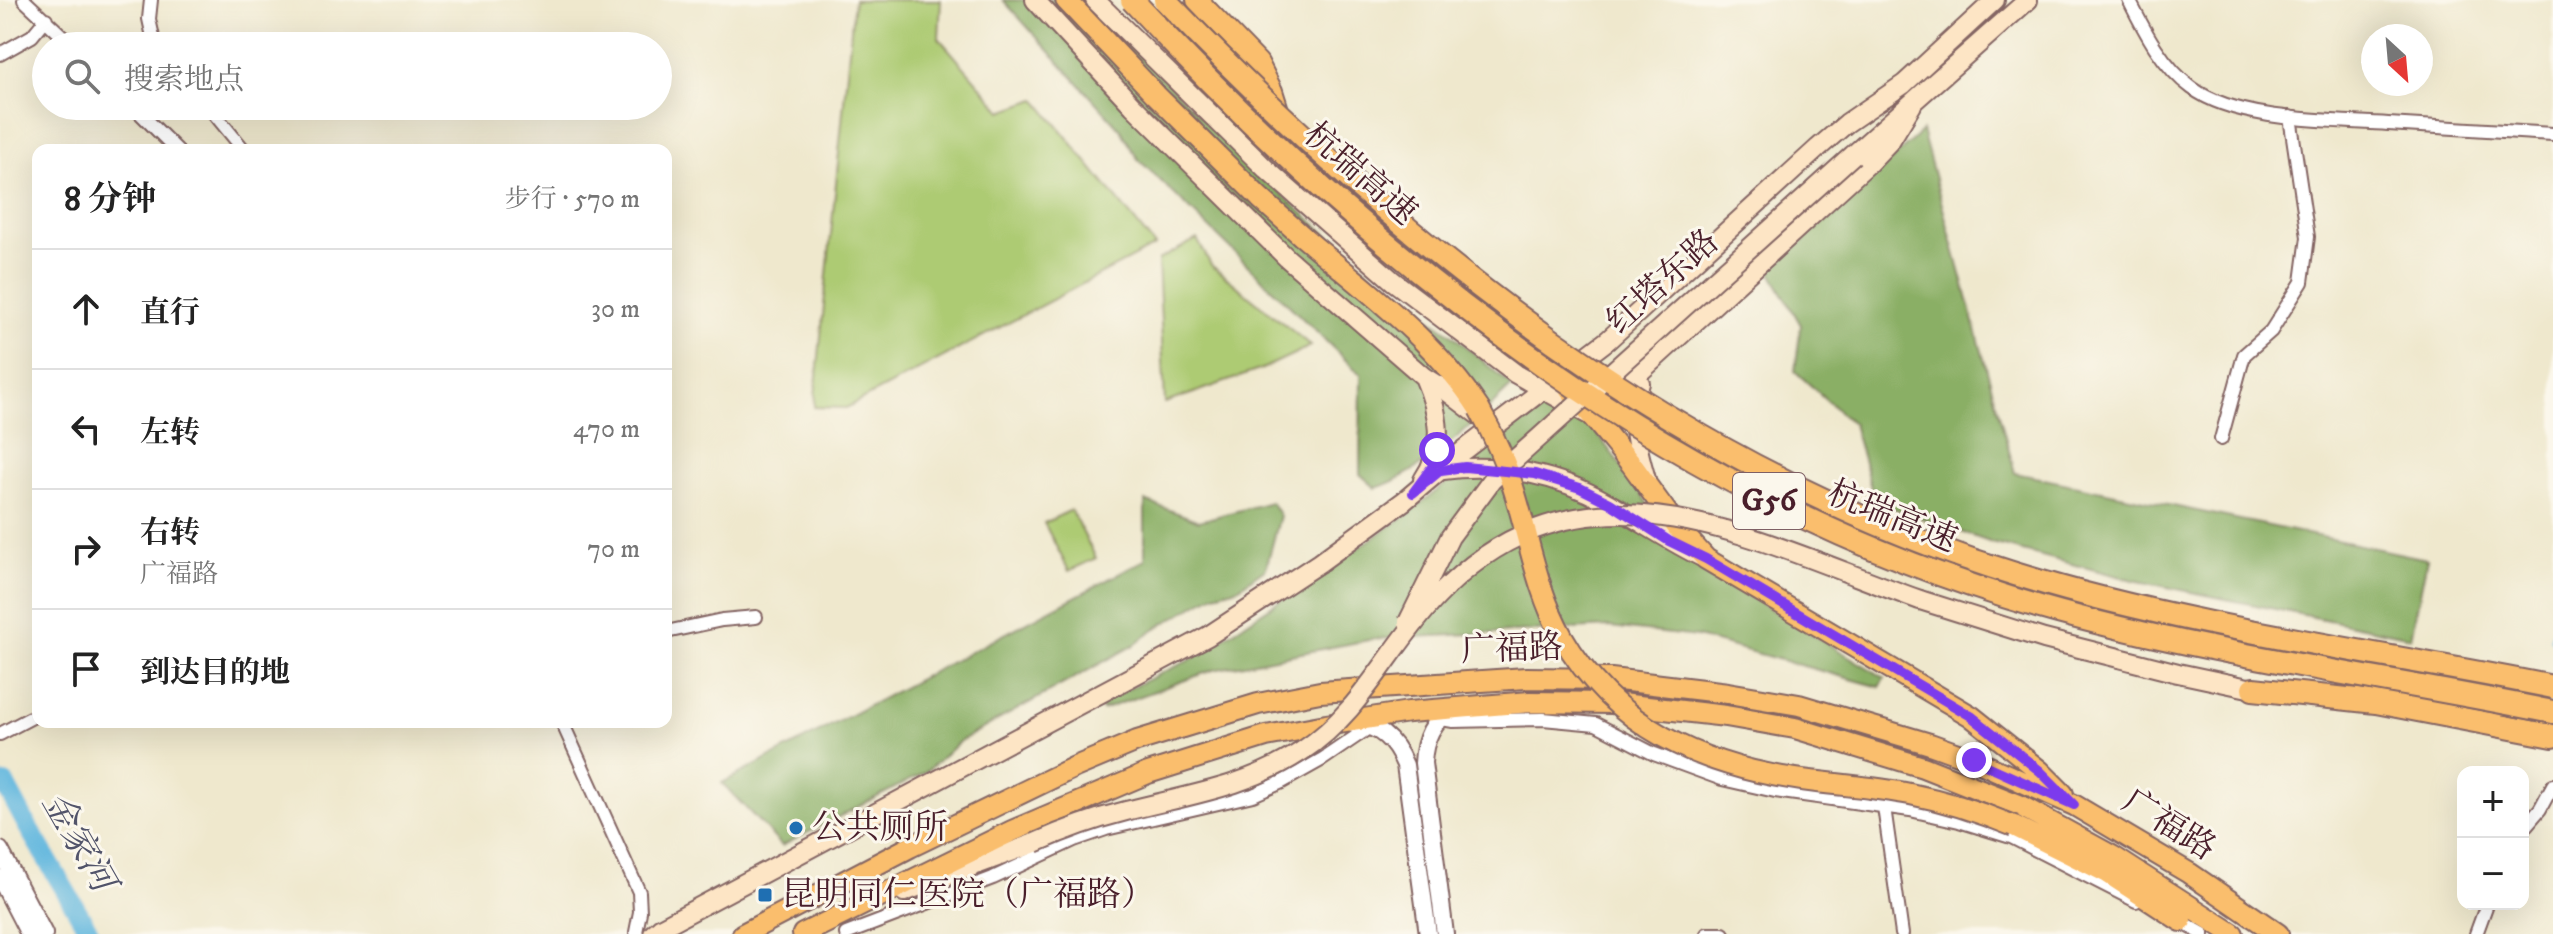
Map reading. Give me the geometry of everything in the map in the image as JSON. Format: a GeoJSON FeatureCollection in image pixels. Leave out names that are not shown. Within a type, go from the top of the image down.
{"type":"FeatureCollection","features":[{"type":"Feature","properties":{"kind":"highway","name":"杭瑞高速"},"geometry":{"type":"LineString","coordinates":[[1132,0],[1294,162],[1470,311],[1557,376],[1622,419],[1766,500],[1912,564],[1993,593],[2084,619],[2205,647],[2553,712]]}},
{"type":"Feature","properties":{"kind":"highway","name":"杭瑞高速"},"geometry":{"type":"LineString","coordinates":[[1165,0],[1320,152],[1497,302],[1635,398],[1778,478],[1920,541],[2001,570],[2090,595],[2261,633],[2553,687]]}},
{"type":"Feature","properties":{"kind":"highway"},"geometry":{"type":"LineString","coordinates":[[2253,689],[2376,702],[2553,736]]}},
{"type":"Feature","properties":{"kind":"main road"},"geometry":{"type":"LineString","coordinates":[[1035,0],[1133,106],[1287,258],[1424,377],[1495,427]]}},
{"type":"Feature","properties":{"kind":"main road"},"geometry":{"type":"LineString","coordinates":[[1066,0],[1261,199],[1375,298],[1438,356],[1459,381],[1479,409],[1507,470],[1536,575],[1553,618],[1590,677],[1626,713],[1674,743],[1740,768],[1788,778],[1907,793],[1965,808],[2014,826],[2106,872],[2181,921]]}},
{"type":"Feature","properties":{"kind":"main road"},"geometry":{"type":"LineString","coordinates":[[1095,0],[1266,169],[1393,281],[1516,374],[1592,417]]}},
{"type":"Feature","properties":{"kind":"main road"},"geometry":{"type":"LineString","coordinates":[[1145,0],[1290,148],[1435,275],[1560,376],[1678,528],[1706,559]]}},
{"type":"Feature","properties":{"kind":"main road"},"geometry":{"type":"LineString","coordinates":[[1197,0],[1265,74],[1290,148]]}},
{"type":"Feature","properties":{"kind":"main road","name":"红塔东路"},"geometry":{"type":"LineString","coordinates":[[653,934],[1208,636],[1319,563],[1608,340],[1847,123],[1904,84],[1995,0]]}},
{"type":"Feature","properties":{"kind":"main road","name":"红塔东路"},"geometry":{"type":"LineString","coordinates":[[1393,653],[1450,537],[1492,480],[2028,0]]}},
{"type":"Feature","properties":{"kind":"main road"},"geometry":{"type":"LineString","coordinates":[[1592,417],[1869,163],[1890,141],[1912,105]]}},
{"type":"Feature","properties":{"kind":"main road"},"geometry":{"type":"LineString","coordinates":[[1266,169],[1278,235],[1287,258]]}},
{"type":"Feature","properties":{"kind":"main road"},"geometry":{"type":"LineString","coordinates":[[1647,486],[1636,448],[1633,422],[1640,384],[1653,359]]}},
{"type":"Feature","properties":{"kind":"main road"},"geometry":{"type":"LineString","coordinates":[[1413,493],[1432,467],[1438,438],[1434,400],[1424,377]]}},
{"type":"Feature","properties":{"kind":"main road"},"geometry":{"type":"LineString","coordinates":[[1441,470],[1465,467],[1535,474],[1556,479],[1610,503],[1669,541],[1706,559],[1971,716],[2040,771],[2074,805]]}},
{"type":"Feature","properties":{"kind":"main road"},"geometry":{"type":"LineString","coordinates":[[825,934],[1099,818],[1218,790],[1275,767],[1303,751],[1334,727],[1360,698],[1436,598],[1482,559],[1535,531],[1596,515],[1654,515],[1719,527],[1773,544],[1920,600],[2053,641],[2253,689]]}},
{"type":"Feature","properties":{"kind":"main road","name":"广福路"},"geometry":{"type":"LineString","coordinates":[[743,934],[899,853],[1075,767],[1137,741],[1258,704],[1320,692],[1526,678],[1611,679],[1728,693],[1799,705],[1930,744],[1974,760],[2074,805],[2189,873],[2278,934]]}},
{"type":"Feature","properties":{"kind":"main road","name":"广福路"},"geometry":{"type":"LineString","coordinates":[[803,934],[842,925],[1012,831],[1148,773],[1266,736],[1409,712],[1445,713],[1530,702],[1612,703],[1726,716],[1795,728],[1923,767],[2019,805],[2112,856],[2233,934]]}},
{"type":"Feature","properties":{"kind":"street"},"geometry":{"type":"LineString","coordinates":[[24,0],[59,32]]}},
{"type":"Feature","properties":{"kind":"street"},"geometry":{"type":"LineString","coordinates":[[151,0],[149,19],[153,32]]}},
{"type":"Feature","properties":{"kind":"street"},"geometry":{"type":"LineString","coordinates":[[2129,0],[2167,65],[2193,89],[2242,110],[2290,117],[2553,134]]}},
{"type":"Feature","properties":{"kind":"street"},"geometry":{"type":"LineString","coordinates":[[35,32],[46,19]]}},
{"type":"Feature","properties":{"kind":"street"},"geometry":{"type":"LineString","coordinates":[[0,54],[32,36]]}},
{"type":"Feature","properties":{"kind":"street"},"geometry":{"type":"LineString","coordinates":[[2221,439],[2244,355],[2271,331],[2302,282],[2308,237],[2290,117]]}},
{"type":"Feature","properties":{"kind":"street"},"geometry":{"type":"LineString","coordinates":[[151,120],[172,144]]}},
{"type":"Feature","properties":{"kind":"street"},"geometry":{"type":"LineString","coordinates":[[219,120],[239,144]]}},
{"type":"Feature","properties":{"kind":"street"},"geometry":{"type":"LineString","coordinates":[[672,631],[722,620],[756,617]]}},
{"type":"Feature","properties":{"kind":"street"},"geometry":{"type":"LineString","coordinates":[[842,925],[993,878],[1074,840],[1106,829],[1253,795],[1323,759],[1369,727],[1409,712]]}},
{"type":"Feature","properties":{"kind":"street"},"geometry":{"type":"LineString","coordinates":[[1445,934],[1423,763],[1429,735],[1445,713],[1453,721],[1543,719],[1596,724],[1654,754],[1722,779],[1775,791],[1949,819],[2011,837],[2203,934]]}},
{"type":"Feature","properties":{"kind":"street"},"geometry":{"type":"LineString","coordinates":[[0,734],[32,717]]}},
{"type":"Feature","properties":{"kind":"street"},"geometry":{"type":"LineString","coordinates":[[1338,723],[1369,727],[1383,733],[1393,742],[1405,765],[1428,934]]}},
{"type":"Feature","properties":{"kind":"street"},"geometry":{"type":"LineString","coordinates":[[565,728],[639,892],[637,934]]}},
{"type":"Feature","properties":{"kind":"street"},"geometry":{"type":"LineString","coordinates":[[2529,822],[2553,785]]}},
{"type":"Feature","properties":{"kind":"street"},"geometry":{"type":"LineString","coordinates":[[1884,807],[1902,934]]}},
{"type":"Feature","properties":{"kind":"street"},"geometry":{"type":"LineString","coordinates":[[0,850],[44,934]]}},
{"type":"Feature","properties":{"kind":"street"},"geometry":{"type":"LineString","coordinates":[[0,878],[29,934]]}},
{"type":"Feature","properties":{"kind":"street"},"geometry":{"type":"LineString","coordinates":[[1425,911],[1442,909]]}},
{"type":"Feature","properties":{"kind":"street"},"geometry":{"type":"LineString","coordinates":[[2476,934],[2485,910]]}},
{"type":"Feature","properties":{"kind":"street"},"geometry":{"type":"LineString","coordinates":[[1707,934],[1723,934]]}},
{"type":"Feature","properties":{"kind":"green space"},"geometry":{"type":"Polygon","coordinates":[[[854,0],[941,0],[939,38],[1002,111],[1036,99],[1155,246],[846,408],[814,407],[854,0]]]}},
{"type":"Feature","properties":{"kind":"green space"},"geometry":{"type":"Polygon","coordinates":[[[1003,0],[1085,0],[1246,163],[1395,294],[1450,333],[1512,386],[1431,458],[1376,488],[1360,474],[1361,375],[1138,159],[1121,130],[1003,0]]]}},
{"type":"Feature","properties":{"kind":"green space"},"geometry":{"type":"Polygon","coordinates":[[[1922,131],[2015,473],[2427,559],[2411,637],[2133,580],[1992,543],[1875,502],[1853,424],[1795,371],[1801,325],[1770,271],[1922,131]]]}},
{"type":"Feature","properties":{"kind":"green space"},"geometry":{"type":"Polygon","coordinates":[[[1197,239],[1211,265],[1311,346],[1262,369],[1165,403],[1158,260],[1197,239]]]}},
{"type":"Feature","properties":{"kind":"green space"},"geometry":{"type":"Polygon","coordinates":[[[1549,401],[1590,424],[1639,490],[1677,553],[1885,678],[1880,687],[1697,637],[1610,627],[1374,639],[1213,670],[1102,710],[1098,703],[1192,659],[1404,517],[1549,401]]]}},
{"type":"Feature","properties":{"kind":"green space"},"geometry":{"type":"Polygon","coordinates":[[[1145,501],[1199,521],[1271,502],[1280,516],[1266,568],[1238,588],[1215,594],[1153,630],[1136,644],[960,741],[926,772],[782,846],[722,783],[1145,560],[1145,501]]]}},
{"type":"Feature","properties":{"kind":"green space"},"geometry":{"type":"Polygon","coordinates":[[[1071,510],[1096,558],[1069,571],[1044,523],[1071,510]]]}},
{"type":"Feature","properties":{"kind":"waterway"},"geometry":{"type":"LineString","coordinates":[[2551,639],[2553,633]]}},
{"type":"Feature","properties":{"kind":"waterway","name":"金家河"},"geometry":{"type":"LineString","coordinates":[[5,784],[91,934]]}},
{"type":"Feature","properties":{"kind":"place","name":"公共厕所"},"geometry":{"type":"Point","coordinates":[796,828]}},
{"type":"Feature","properties":{"kind":"place","name":"昆明同仁医院（广福路）"},"geometry":{"type":"Point","coordinates":[765,895]}},
{"type":"Feature","properties":{"kind":"route"},"geometry":{"type":"LineString","coordinates":[[1437,450],[1432,467],[1413,493],[1441,470],[1465,467],[1535,474],[1580,488],[1971,716],[2040,771],[2074,805],[1974,760]]}}]}
